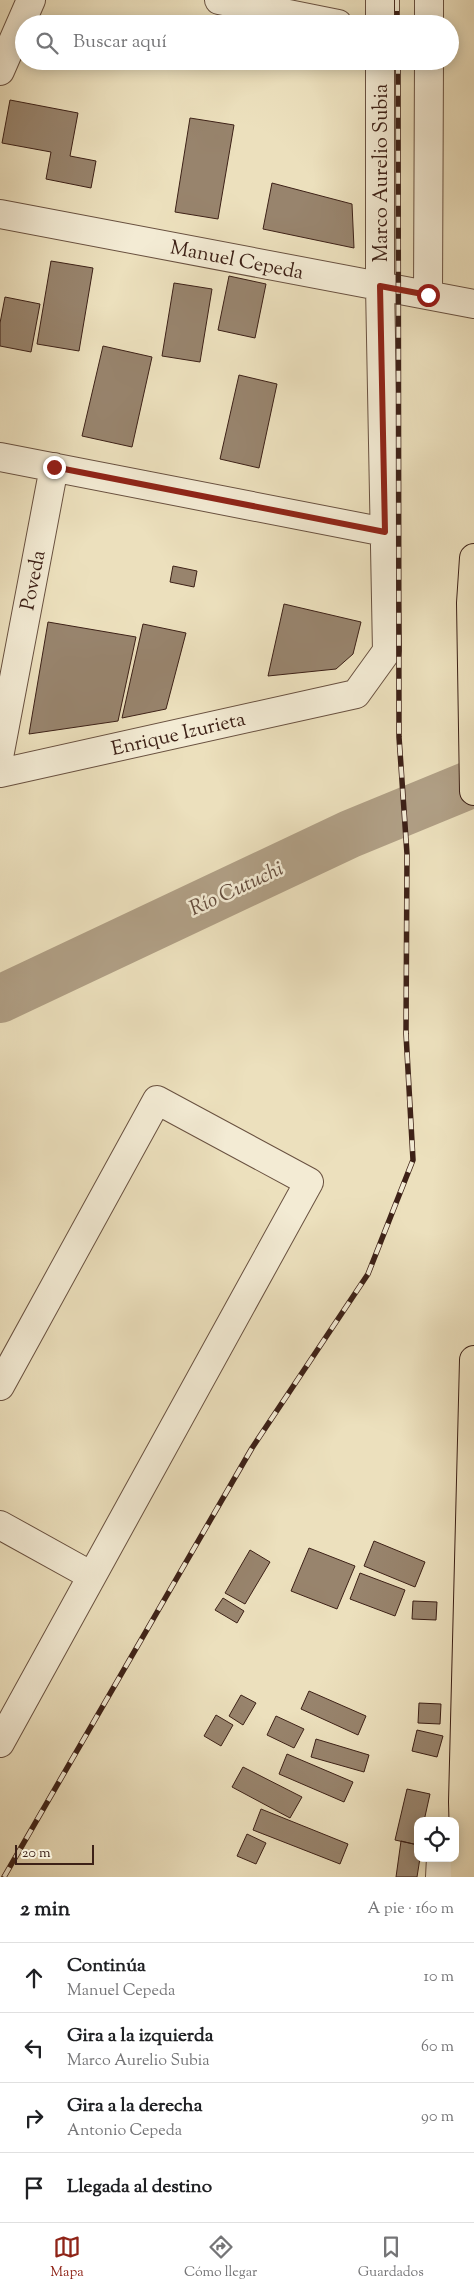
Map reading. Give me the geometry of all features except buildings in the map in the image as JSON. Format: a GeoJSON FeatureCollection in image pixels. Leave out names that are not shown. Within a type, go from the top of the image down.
{"type":"FeatureCollection","features":[{"type":"Feature","properties":{"kind":"main road"},"geometry":{"type":"LineString","coordinates":[[474,558],[471,603],[474,791]]}},
{"type":"Feature","properties":{"kind":"main road"},"geometry":{"type":"LineString","coordinates":[[465,1877],[457,1811],[474,1360]]}},
{"type":"Feature","properties":{"kind":"street"},"geometry":{"type":"LineString","coordinates":[[25,15],[32,0]]}},
{"type":"Feature","properties":{"kind":"street"},"geometry":{"type":"LineString","coordinates":[[219,0],[293,15]]}},
{"type":"Feature","properties":{"kind":"street"},"geometry":{"type":"LineString","coordinates":[[380,0],[380,15]]}},
{"type":"Feature","properties":{"kind":"street"},"geometry":{"type":"LineString","coordinates":[[429,0],[429,15]]}},
{"type":"Feature","properties":{"kind":"street"},"geometry":{"type":"LineString","coordinates":[[0,71],[15,38]]}},
{"type":"Feature","properties":{"kind":"street","name":"Marco Aurelio Subia"},"geometry":{"type":"LineString","coordinates":[[356,694],[387,651],[380,286],[380,70]]}},
{"type":"Feature","properties":{"kind":"street"},"geometry":{"type":"LineString","coordinates":[[428,295],[429,70]]}},
{"type":"Feature","properties":{"kind":"street","name":"Manuel Cepeda"},"geometry":{"type":"LineString","coordinates":[[0,214],[428,295],[472,296]]}},
{"type":"Feature","properties":{"kind":"street"},"geometry":{"type":"LineString","coordinates":[[0,457],[385,532]]}},
{"type":"Feature","properties":{"kind":"street","name":"Poveda"},"geometry":{"type":"LineString","coordinates":[[0,752],[54,467]]}},
{"type":"Feature","properties":{"kind":"street","name":"Enrique Izurieta"},"geometry":{"type":"LineString","coordinates":[[0,773],[356,694]]}},
{"type":"Feature","properties":{"kind":"street"},"geometry":{"type":"LineString","coordinates":[[0,1386],[157,1100],[309,1182],[0,1743]]}},
{"type":"Feature","properties":{"kind":"street"},"geometry":{"type":"LineString","coordinates":[[0,1525],[92,1576]]}},
{"type":"Feature","properties":{"kind":"street"},"geometry":{"type":"LineString","coordinates":[[440,1877],[441,1862]]}},
{"type":"Feature","properties":{"kind":"waterway","name":"Río Cutuchi"},"geometry":{"type":"LineString","coordinates":[[0,999],[350,834],[474,783]]}},
{"type":"Feature","properties":{"kind":"railway"},"geometry":{"type":"LineString","coordinates":[[397,0],[397,15]]}},
{"type":"Feature","properties":{"kind":"railway"},"geometry":{"type":"LineString","coordinates":[[4,1877],[252,1448],[368,1274],[413,1160],[406,1034],[407,854],[399,737],[398,70]]}},
{"type":"Feature","properties":{"kind":"route"},"geometry":{"type":"LineString","coordinates":[[54,467],[385,532],[380,286],[428,295]]}}]}
